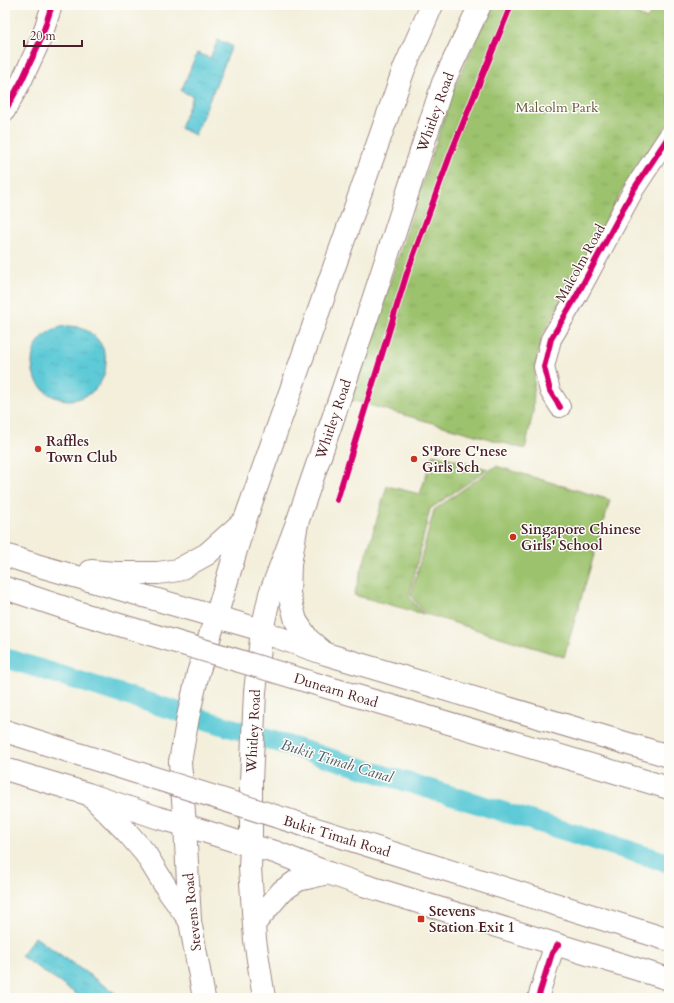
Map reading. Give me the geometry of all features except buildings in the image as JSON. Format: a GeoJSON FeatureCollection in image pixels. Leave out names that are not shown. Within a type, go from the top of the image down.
{"type":"FeatureCollection","features":[{"type":"Feature","properties":{"kind":"main road"},"geometry":{"type":"LineString","coordinates":[[186,826],[180,762],[198,673],[245,520],[404,69],[432,5]]}},
{"type":"Feature","properties":{"kind":"main road","name":"Whitley Road"},"geometry":{"type":"LineString","coordinates":[[250,846],[255,692],[262,630],[270,594],[297,523],[364,326],[443,83],[480,5]]}},
{"type":"Feature","properties":{"kind":"main road"},"geometry":{"type":"LineString","coordinates":[[36,565],[115,573],[158,573],[178,570],[207,554],[245,520]]}},
{"type":"Feature","properties":{"kind":"main road"},"geometry":{"type":"LineString","coordinates":[[297,523],[290,564],[290,594],[296,621],[308,639],[326,654]]}},
{"type":"Feature","properties":{"kind":"main road"},"geometry":{"type":"LineString","coordinates":[[5,555],[262,630],[274,636],[326,654],[669,756]]}},
{"type":"Feature","properties":{"kind":"main road","name":"Dunearn Road"},"geometry":{"type":"LineString","coordinates":[[5,588],[83,614],[669,788]]}},
{"type":"Feature","properties":{"kind":"main road","name":"Bukit Timah Road"},"geometry":{"type":"LineString","coordinates":[[5,731],[669,940]]}},
{"type":"Feature","properties":{"kind":"main road"},"geometry":{"type":"LineString","coordinates":[[5,769],[88,794],[159,818],[274,852],[360,884],[669,979]]}},
{"type":"Feature","properties":{"kind":"main road"},"geometry":{"type":"LineString","coordinates":[[88,794],[126,831],[145,853],[169,892],[190,921]]}},
{"type":"Feature","properties":{"kind":"main road","name":"Stevens Road"},"geometry":{"type":"LineString","coordinates":[[186,826],[190,921],[204,998]]}},
{"type":"Feature","properties":{"kind":"main road"},"geometry":{"type":"LineString","coordinates":[[250,846],[255,940],[264,998]]}},
{"type":"Feature","properties":{"kind":"main road"},"geometry":{"type":"LineString","coordinates":[[255,923],[282,891],[298,880],[328,873]]}},
{"type":"Feature","properties":{"kind":"street"},"geometry":{"type":"LineString","coordinates":[[5,111],[22,80],[41,39],[52,5]]}},
{"type":"Feature","properties":{"kind":"street","name":"Malcolm Road"},"geometry":{"type":"LineString","coordinates":[[560,407],[550,391],[544,367],[551,339],[576,297],[634,189],[669,136]]}},
{"type":"Feature","properties":{"kind":"street"},"geometry":{"type":"LineString","coordinates":[[538,998],[552,953],[558,945]]}},
{"type":"Feature","properties":{"kind":"green space","name":"Malcolm Park"},"geometry":{"type":"Polygon","coordinates":[[[492,5],[617,5],[647,19],[656,5],[669,5],[669,123],[626,183],[542,336],[535,366],[533,412],[525,449],[351,400],[454,88],[492,5]]]}},
{"type":"Feature","properties":{"kind":"green space"},"geometry":{"type":"Polygon","coordinates":[[[433,454],[488,469],[430,509],[409,597],[424,614],[354,595],[387,486],[420,494],[433,454]]]}},
{"type":"Feature","properties":{"kind":"green space"},"geometry":{"type":"Polygon","coordinates":[[[496,466],[610,500],[564,657],[426,614],[411,596],[434,510],[496,466]]]}},
{"type":"Feature","properties":{"kind":"water"},"geometry":{"type":"Polygon","coordinates":[[[218,40],[232,46],[195,135],[180,128],[193,96],[181,91],[197,53],[210,58],[218,40]]]}},
{"type":"Feature","properties":{"kind":"water"},"geometry":{"type":"Polygon","coordinates":[[[69,326],[83,329],[95,337],[103,349],[106,363],[103,377],[95,389],[83,397],[69,400],[55,397],[43,389],[35,377],[32,363],[35,349],[43,337],[55,329],[69,326]]]}},
{"type":"Feature","properties":{"kind":"water"},"geometry":{"type":"Polygon","coordinates":[[[35,937],[122,998],[82,998],[21,956],[35,937]]]}},
{"type":"Feature","properties":{"kind":"waterway","name":"Bukit Timah Canal"},"geometry":{"type":"LineString","coordinates":[[5,658],[669,863]]}},
{"type":"Feature","properties":{"kind":"cycle path"},"geometry":{"type":"LineString","coordinates":[[5,111],[22,80],[41,39],[52,5]]}},
{"type":"Feature","properties":{"kind":"cycle path"},"geometry":{"type":"LineString","coordinates":[[337,500],[407,273],[451,153],[511,5]]}},
{"type":"Feature","properties":{"kind":"cycle path"},"geometry":{"type":"LineString","coordinates":[[560,407],[550,391],[544,367],[551,339],[576,297],[634,189],[669,136]]}},
{"type":"Feature","properties":{"kind":"cycle path"},"geometry":{"type":"LineString","coordinates":[[538,998],[552,953],[558,945]]}},
{"type":"Feature","properties":{"kind":"place","name":"Raffles Town Club"},"geometry":{"type":"Point","coordinates":[38,449]}},
{"type":"Feature","properties":{"kind":"place","name":"S'Pore C'nese Girls Sch"},"geometry":{"type":"Point","coordinates":[414,459]}},
{"type":"Feature","properties":{"kind":"place","name":"Singapore Chinese Girls' School"},"geometry":{"type":"Point","coordinates":[513,537]}},
{"type":"Feature","properties":{"kind":"place","name":"Stevens Station Exit 1"},"geometry":{"type":"Point","coordinates":[421,919]}}]}
